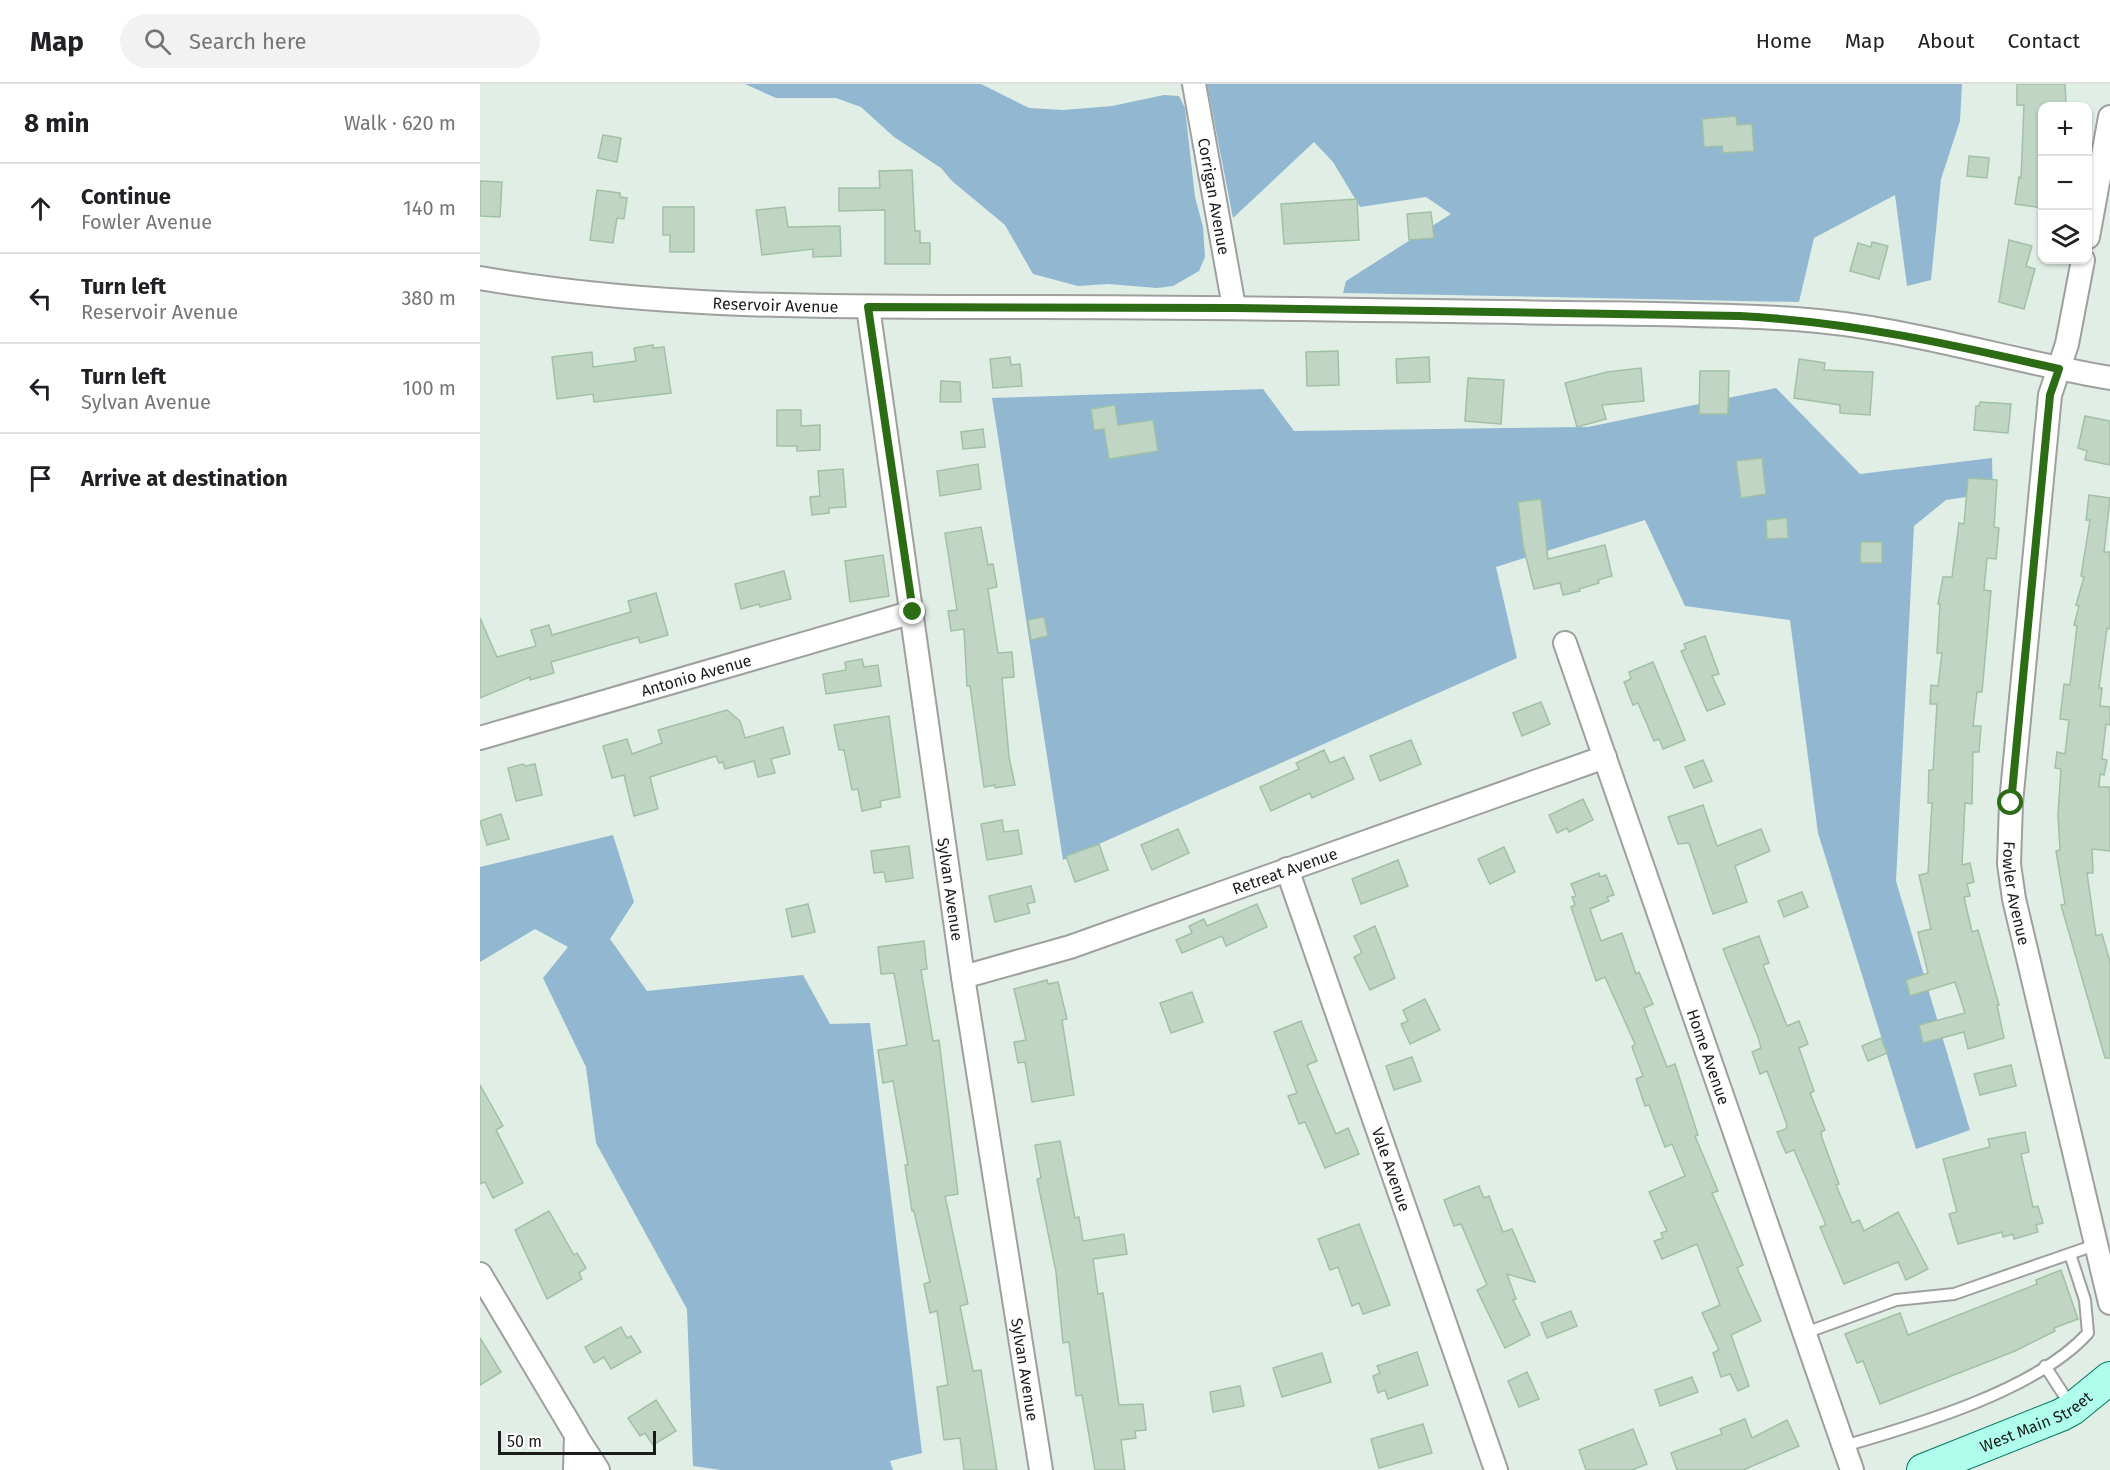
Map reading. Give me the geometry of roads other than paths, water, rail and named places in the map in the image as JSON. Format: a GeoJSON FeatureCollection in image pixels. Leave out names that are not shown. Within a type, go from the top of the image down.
{"type":"FeatureCollection","features":[{"type":"Feature","properties":{"kind":"main road","name":"West Main Street"},"geometry":{"type":"LineString","coordinates":[[1927,1469],[2025,1432],[2072,1409],[2110,1378]]}},
{"type":"Feature","properties":{"kind":"street","name":"Corrigan Avenue"},"geometry":{"type":"LineString","coordinates":[[1194,84],[1234,308]]}},
{"type":"Feature","properties":{"kind":"street"},"geometry":{"type":"LineString","coordinates":[[2092,215],[2110,117]]}},
{"type":"Feature","properties":{"kind":"street","name":"Fowler Avenue"},"geometry":{"type":"LineString","coordinates":[[2082,264],[2067,344],[2049,407],[2011,803],[2009,864],[2014,899],[2110,1303]]}},
{"type":"Feature","properties":{"kind":"street","name":"Reservoir Avenue"},"geometry":{"type":"LineString","coordinates":[[480,278],[540,288],[713,305],[1234,308],[1800,319],[1918,336],[2059,369],[2110,378]]}},
{"type":"Feature","properties":{"kind":"street","name":"Sylvan Avenue"},"geometry":{"type":"LineString","coordinates":[[868,307],[963,977],[1041,1470]]}},
{"type":"Feature","properties":{"kind":"street","name":"Antonio Avenue"},"geometry":{"type":"LineString","coordinates":[[480,738],[913,612]]}},
{"type":"Feature","properties":{"kind":"street","name":"Home Avenue"},"geometry":{"type":"LineString","coordinates":[[1565,643],[1852,1470]]}},
{"type":"Feature","properties":{"kind":"street","name":"Retreat Avenue"},"geometry":{"type":"LineString","coordinates":[[963,977],[1070,947],[1605,758]]}},
{"type":"Feature","properties":{"kind":"street","name":"Vale Avenue"},"geometry":{"type":"LineString","coordinates":[[1287,869],[1496,1470]]}},
{"type":"Feature","properties":{"kind":"street"},"geometry":{"type":"LineString","coordinates":[[480,1274],[598,1470]]}},
{"type":"Feature","properties":{"kind":"street"},"geometry":{"type":"LineString","coordinates":[[575,1470],[576,1435]]}},
{"type":"Feature","properties":{"kind":"lane"},"geometry":{"type":"LineString","coordinates":[[1805,1333],[1896,1300],[1954,1294],[2095,1245]]}},
{"type":"Feature","properties":{"kind":"lane"},"geometry":{"type":"LineString","coordinates":[[1844,1446],[1898,1431],[1996,1395],[2045,1366],[2088,1333],[2085,1300],[2070,1254]]}},
{"type":"Feature","properties":{"kind":"lane"},"geometry":{"type":"LineString","coordinates":[[2045,1366],[2072,1409]]}}]}
